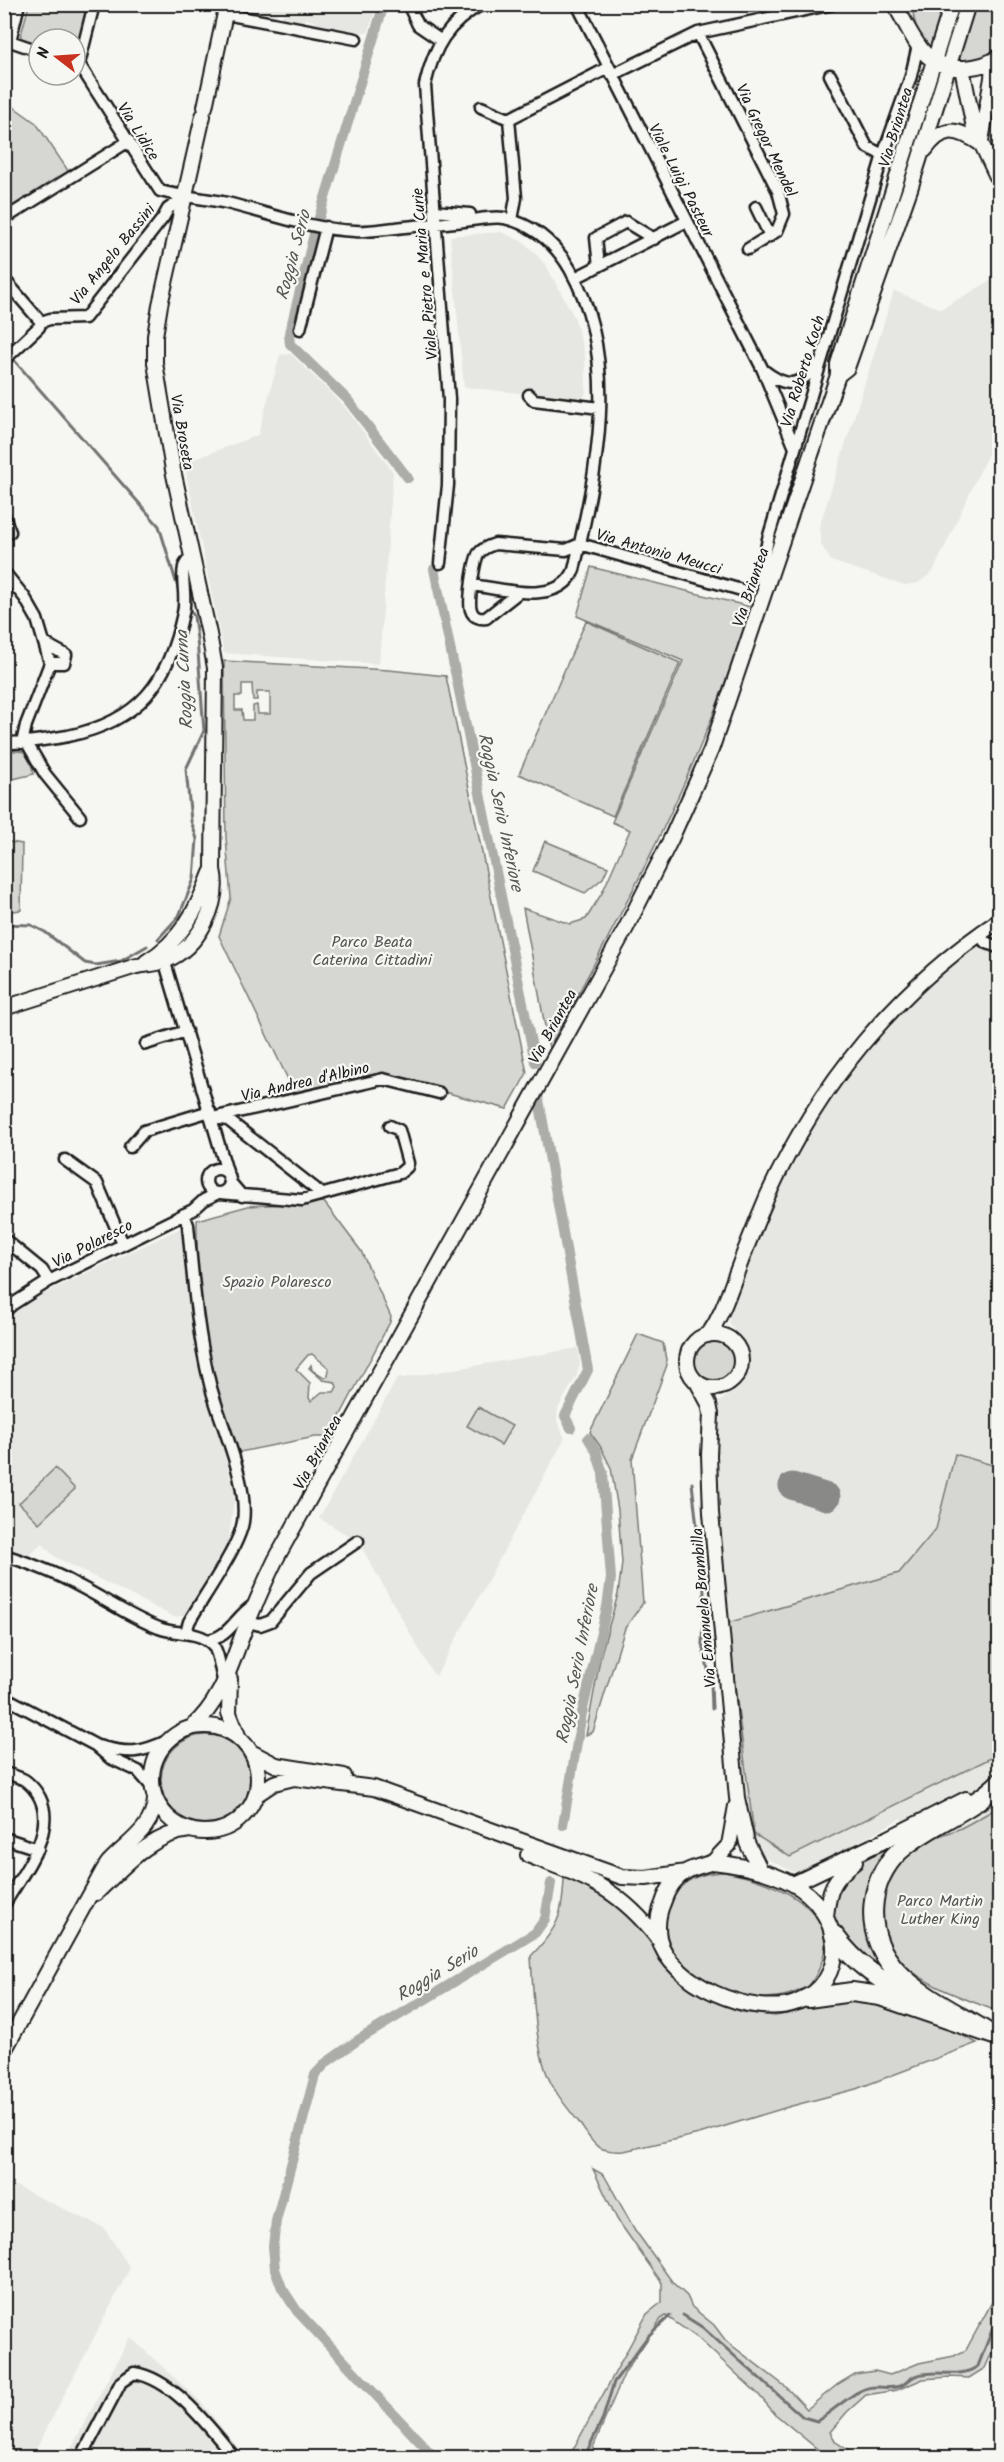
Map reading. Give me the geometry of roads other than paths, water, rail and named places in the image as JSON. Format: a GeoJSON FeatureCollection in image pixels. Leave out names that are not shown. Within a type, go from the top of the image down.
{"type":"FeatureCollection","features":[{"type":"Feature","properties":{"kind":"highway"},"geometry":{"type":"LineString","coordinates":[[995,2035],[908,1983],[896,1972],[883,1954],[877,1940],[873,1927],[873,1908],[876,1888],[883,1871],[893,1857],[905,1846],[984,1798],[999,1782]]}},
{"type":"Feature","properties":{"kind":"highway"},"geometry":{"type":"LineString","coordinates":[[834,1935],[857,1962],[878,1979],[961,2022]]}},
{"type":"Feature","properties":{"kind":"highway"},"geometry":{"type":"LineString","coordinates":[[808,1998],[852,1992],[880,1996],[995,2035]]}},
{"type":"Feature","properties":{"kind":"main road"},"geometry":{"type":"LineString","coordinates":[[894,4],[924,55],[933,62],[947,68],[974,68],[996,59]]}},
{"type":"Feature","properties":{"kind":"main road"},"geometry":{"type":"LineString","coordinates":[[906,4],[906,24]]}},
{"type":"Feature","properties":{"kind":"main road","name":"Via Briantea"},"geometry":{"type":"LineString","coordinates":[[232,1665],[254,1605],[276,1559],[626,928],[671,839],[711,750],[765,597],[838,375],[838,364],[952,4]]}},
{"type":"Feature","properties":{"kind":"main road","name":"Via Briantea"},"geometry":{"type":"LineString","coordinates":[[838,375],[847,368],[920,156],[968,4]]}},
{"type":"Feature","properties":{"kind":"main road","name":"Via Broseta"},"geometry":{"type":"LineString","coordinates":[[162,956],[183,949],[203,926],[213,900],[215,880],[213,869],[215,668],[173,470],[155,363],[155,336],[226,9]]}},
{"type":"Feature","properties":{"kind":"main road"},"geometry":{"type":"LineString","coordinates":[[981,144],[996,59]]}},
{"type":"Feature","properties":{"kind":"main road"},"geometry":{"type":"LineString","coordinates":[[962,68],[974,128],[999,183]]}},
{"type":"Feature","properties":{"kind":"main road","name":"Via Briantea"},"geometry":{"type":"LineString","coordinates":[[920,156],[934,136],[947,132],[963,132],[981,144]]}},
{"type":"Feature","properties":{"kind":"main road","name":"Via Broseta"},"geometry":{"type":"LineString","coordinates":[[162,956],[188,924],[213,869]]}},
{"type":"Feature","properties":{"kind":"main road","name":"Via Emanuela Brambilla"},"geometry":{"type":"LineString","coordinates":[[761,1871],[747,1843],[737,1798],[711,1513],[709,1455],[711,1414],[709,1404],[688,1367],[689,1351],[717,1324],[767,1197],[793,1146],[844,1066],[890,1011],[922,980],[999,920]]}},
{"type":"Feature","properties":{"kind":"main road"},"geometry":{"type":"LineString","coordinates":[[4,1008],[139,966],[162,956]]}},
{"type":"Feature","properties":{"kind":"main road","name":"Via Emanuela Brambilla"},"geometry":{"type":"LineString","coordinates":[[711,1414],[722,1387],[738,1373],[741,1358],[736,1346],[727,1337],[725,1305]]}},
{"type":"Feature","properties":{"kind":"main road"},"geometry":{"type":"LineString","coordinates":[[708,1335],[718,1334],[727,1337]]}},
{"type":"Feature","properties":{"kind":"main road"},"geometry":{"type":"LineString","coordinates":[[697,1382],[704,1386],[722,1387]]}},
{"type":"Feature","properties":{"kind":"main road"},"geometry":{"type":"LineString","coordinates":[[4,2052],[108,1864],[148,1824],[154,1811],[154,1764],[161,1749],[169,1740],[192,1727],[208,1713],[232,1665]]}},
{"type":"Feature","properties":{"kind":"main road"},"geometry":{"type":"LineString","coordinates":[[88,1900],[153,1842],[173,1832],[190,1830],[214,1832],[234,1824],[248,1811],[256,1795],[258,1770],[251,1752],[232,1725],[228,1705],[232,1665]]}},
{"type":"Feature","properties":{"kind":"main road"},"geometry":{"type":"LineString","coordinates":[[192,1727],[215,1726],[239,1738]]}},
{"type":"Feature","properties":{"kind":"main road"},"geometry":{"type":"LineString","coordinates":[[251,1752],[276,1765],[345,1776],[622,1877],[646,1878],[687,1872],[713,1862],[739,1865],[761,1871],[793,1884],[826,1916],[834,1935],[835,1955],[827,1978],[808,1998],[785,2006],[753,2006],[723,1998],[702,1987],[673,1963],[659,1940],[627,1902],[590,1879],[489,1839],[456,1818]]}},
{"type":"Feature","properties":{"kind":"main road"},"geometry":{"type":"LineString","coordinates":[[256,1795],[274,1783],[294,1778],[378,1789]]}},
{"type":"Feature","properties":{"kind":"main road"},"geometry":{"type":"LineString","coordinates":[[793,1884],[877,1845],[999,1782]]}},
{"type":"Feature","properties":{"kind":"main road"},"geometry":{"type":"LineString","coordinates":[[154,1793],[171,1820],[190,1830]]}},
{"type":"Feature","properties":{"kind":"main road","name":"Via Emanuela Brambilla"},"geometry":{"type":"LineString","coordinates":[[713,1862],[729,1845],[734,1827],[737,1798]]}},
{"type":"Feature","properties":{"kind":"main road"},"geometry":{"type":"LineString","coordinates":[[826,1916],[829,1894],[837,1876],[877,1845]]}},
{"type":"Feature","properties":{"kind":"main road"},"geometry":{"type":"LineString","coordinates":[[659,1940],[658,1915],[668,1889],[687,1872]]}},
{"type":"Feature","properties":{"kind":"street"},"geometry":{"type":"LineString","coordinates":[[19,4],[7,44],[27,48]]}},
{"type":"Feature","properties":{"kind":"street"},"geometry":{"type":"LineString","coordinates":[[87,29],[94,4]]}},
{"type":"Feature","properties":{"kind":"street"},"geometry":{"type":"LineString","coordinates":[[408,4],[418,25],[440,40]]}},
{"type":"Feature","properties":{"kind":"street","name":"Viale Pietro e Maria Curie"},"geometry":{"type":"LineString","coordinates":[[440,563],[448,485],[449,399],[425,85],[430,64],[440,40],[457,22],[482,4]]}},
{"type":"Feature","properties":{"kind":"street","name":"Viale Luigi Pasteur"},"geometry":{"type":"LineString","coordinates":[[577,4],[762,368],[795,448]]}},
{"type":"Feature","properties":{"kind":"street"},"geometry":{"type":"LineString","coordinates":[[481,107],[509,119],[610,71],[698,33],[833,4]]}},
{"type":"Feature","properties":{"kind":"street"},"geometry":{"type":"LineString","coordinates":[[226,9],[356,39]]}},
{"type":"Feature","properties":{"kind":"street","name":"Via Gregor Mendel"},"geometry":{"type":"LineString","coordinates":[[698,33],[778,191],[784,214],[777,231],[770,236]]}},
{"type":"Feature","properties":{"kind":"street","name":"Via Roberto Koch"},"geometry":{"type":"LineString","coordinates":[[765,597],[761,575],[768,539],[819,363],[883,155],[911,76],[918,45]]}},
{"type":"Feature","properties":{"kind":"street"},"geometry":{"type":"LineString","coordinates":[[830,75],[867,147],[883,155]]}},
{"type":"Feature","properties":{"kind":"street","name":"Via Lidice"},"geometry":{"type":"LineString","coordinates":[[87,79],[160,191],[185,197],[204,198],[311,224]]}},
{"type":"Feature","properties":{"kind":"street"},"geometry":{"type":"LineString","coordinates":[[509,119],[516,198],[512,220]]}},
{"type":"Feature","properties":{"kind":"street"},"geometry":{"type":"LineString","coordinates":[[4,219],[129,141]]}},
{"type":"Feature","properties":{"kind":"street","name":"Via Angelo Bassini"},"geometry":{"type":"LineString","coordinates":[[41,322],[50,319],[85,318],[168,209],[185,197]]}},
{"type":"Feature","properties":{"kind":"street"},"geometry":{"type":"LineString","coordinates":[[748,249],[770,236],[756,207]]}},
{"type":"Feature","properties":{"kind":"street","name":"Via Antonio Meucci"},"geometry":{"type":"LineString","coordinates":[[434,212],[460,215],[485,213],[532,228],[561,254],[575,278],[591,318],[598,351],[600,408],[593,483],[580,544],[745,591]]}},
{"type":"Feature","properties":{"kind":"street","name":"Via Antonio Meucci"},"geometry":{"type":"LineString","coordinates":[[311,224],[357,232],[497,217]]}},
{"type":"Feature","properties":{"kind":"street"},"geometry":{"type":"LineString","coordinates":[[575,278],[687,221]]}},
{"type":"Feature","properties":{"kind":"street"},"geometry":{"type":"LineString","coordinates":[[599,266],[596,238],[626,222],[654,239]]}},
{"type":"Feature","properties":{"kind":"street"},"geometry":{"type":"LineString","coordinates":[[300,329],[326,227]]}},
{"type":"Feature","properties":{"kind":"street"},"geometry":{"type":"LineString","coordinates":[[4,279],[41,322],[39,327],[4,360]]}},
{"type":"Feature","properties":{"kind":"street"},"geometry":{"type":"LineString","coordinates":[[762,368],[779,382],[795,383],[809,375],[819,363]]}},
{"type":"Feature","properties":{"kind":"street"},"geometry":{"type":"LineString","coordinates":[[529,395],[534,400],[600,408]]}},
{"type":"Feature","properties":{"kind":"street"},"geometry":{"type":"LineString","coordinates":[[4,516],[10,532]]}},
{"type":"Feature","properties":{"kind":"street"},"geometry":{"type":"LineString","coordinates":[[519,592],[483,619],[478,618],[471,611],[476,559],[484,548],[495,544],[566,550],[580,544]]}},
{"type":"Feature","properties":{"kind":"street"},"geometry":{"type":"LineString","coordinates":[[472,585],[519,592],[548,591],[561,587],[571,578],[580,544]]}},
{"type":"Feature","properties":{"kind":"street"},"geometry":{"type":"LineString","coordinates":[[4,743],[25,743],[97,730],[135,708],[148,695],[166,668],[183,615],[186,598],[184,567],[191,556]]}},
{"type":"Feature","properties":{"kind":"street"},"geometry":{"type":"LineString","coordinates":[[4,572],[25,598],[37,619],[50,663],[26,725],[25,743],[45,774],[80,818]]}},
{"type":"Feature","properties":{"kind":"street"},"geometry":{"type":"LineString","coordinates":[[44,643],[66,655],[64,663],[50,663]]}},
{"type":"Feature","properties":{"kind":"street"},"geometry":{"type":"LineString","coordinates":[[979,934],[985,942],[999,948]]}},
{"type":"Feature","properties":{"kind":"street"},"geometry":{"type":"LineString","coordinates":[[162,956],[229,1178],[233,1188],[242,1196]]}},
{"type":"Feature","properties":{"kind":"street"},"geometry":{"type":"LineString","coordinates":[[146,1044],[186,1031]]}},
{"type":"Feature","properties":{"kind":"street","name":"Via Andrea d'Albino"},"geometry":{"type":"LineString","coordinates":[[211,1114],[383,1079],[439,1093]]}},
{"type":"Feature","properties":{"kind":"street"},"geometry":{"type":"LineString","coordinates":[[130,1147],[144,1131],[211,1114],[228,1120],[322,1194]]}},
{"type":"Feature","properties":{"kind":"street"},"geometry":{"type":"LineString","coordinates":[[208,1176],[210,1190],[219,1193],[302,1200],[404,1170],[408,1163],[399,1130],[390,1126]]}},
{"type":"Feature","properties":{"kind":"street"},"geometry":{"type":"LineString","coordinates":[[197,1207],[204,1195],[208,1176],[218,1162],[221,1149]]}},
{"type":"Feature","properties":{"kind":"street"},"geometry":{"type":"LineString","coordinates":[[65,1160],[97,1183],[123,1244]]}},
{"type":"Feature","properties":{"kind":"street"},"geometry":{"type":"LineString","coordinates":[[208,1176],[219,1169],[229,1178]]}},
{"type":"Feature","properties":{"kind":"street","name":"Via Polaresco"},"geometry":{"type":"LineString","coordinates":[[4,1312],[49,1281],[197,1207],[228,1187],[229,1178]]}},
{"type":"Feature","properties":{"kind":"street"},"geometry":{"type":"LineString","coordinates":[[184,1214],[188,1225],[195,1295],[210,1384],[241,1487],[244,1509],[240,1538],[189,1622],[186,1632]]}},
{"type":"Feature","properties":{"kind":"street"},"geometry":{"type":"LineString","coordinates":[[4,1239],[42,1270],[49,1281]]}},
{"type":"Feature","properties":{"kind":"street"},"geometry":{"type":"LineString","coordinates":[[248,1622],[260,1626],[271,1621],[310,1573],[358,1540]]}},
{"type":"Feature","properties":{"kind":"street"},"geometry":{"type":"LineString","coordinates":[[4,1555],[77,1584],[130,1615],[161,1629],[186,1632],[207,1640],[216,1650],[224,1683]]}},
{"type":"Feature","properties":{"kind":"street"},"geometry":{"type":"LineString","coordinates":[[207,1640],[225,1634],[242,1613],[254,1605]]}},
{"type":"Feature","properties":{"kind":"street"},"geometry":{"type":"LineString","coordinates":[[4,1697],[95,1745],[110,1758],[138,1771],[154,1793]]}},
{"type":"Feature","properties":{"kind":"street"},"geometry":{"type":"LineString","coordinates":[[95,1745],[127,1753],[140,1752],[169,1740]]}},
{"type":"Feature","properties":{"kind":"street"},"geometry":{"type":"LineString","coordinates":[[4,1773],[25,1780],[44,1808],[44,1831],[38,1849],[6,1901]]}},
{"type":"Feature","properties":{"kind":"street"},"geometry":{"type":"LineString","coordinates":[[4,1838],[38,1849]]}},
{"type":"Feature","properties":{"kind":"street"},"geometry":{"type":"LineString","coordinates":[[81,2457],[121,2382],[134,2373],[149,2375],[174,2393],[200,2416],[235,2457]]}},
{"type":"Feature","properties":{"kind":"waterway","name":"Roggia Serio"},"geometry":{"type":"LineString","coordinates":[[384,4],[314,234],[289,335],[290,344],[347,399],[408,478]]}},
{"type":"Feature","properties":{"kind":"waterway","name":"Roggia Curna"},"geometry":{"type":"LineString","coordinates":[[13,359],[159,526],[181,598]]}},
{"type":"Feature","properties":{"kind":"waterway","name":"Roggia Serio Inferiore"},"geometry":{"type":"LineString","coordinates":[[434,569],[535,1062]]}},
{"type":"Feature","properties":{"kind":"waterway","name":"Roggia Curna"},"geometry":{"type":"LineString","coordinates":[[158,939],[179,916],[194,879],[197,839],[191,821],[186,769],[204,731],[194,616],[187,606]]}},
{"type":"Feature","properties":{"kind":"waterway","name":"Roggia Curna"},"geometry":{"type":"LineString","coordinates":[[4,924],[31,925],[45,932],[85,963],[96,965],[121,961],[147,946]]}},
{"type":"Feature","properties":{"kind":"waterway","name":"Roggia Serio Inferiore"},"geometry":{"type":"LineString","coordinates":[[539,1100],[588,1370],[565,1416],[571,1428]]}},
{"type":"Feature","properties":{"kind":"waterway","name":"Roggia Serio Inferiore"},"geometry":{"type":"LineString","coordinates":[[563,1825],[582,1713],[607,1607],[611,1578],[603,1473],[596,1451],[588,1438]]}},
{"type":"Feature","properties":{"kind":"waterway"},"geometry":{"type":"LineString","coordinates":[[692,1483],[704,1589],[702,1644],[711,1682],[712,1709]]}},
{"type":"Feature","properties":{"kind":"waterway"},"geometry":{"type":"LineString","coordinates":[[963,1820],[1000,1800]]}},
{"type":"Feature","properties":{"kind":"waterway"},"geometry":{"type":"LineString","coordinates":[[435,2458],[297,2311],[282,2288],[275,2269],[273,2246],[276,2221],[315,2075],[327,2062],[358,2040],[535,1933],[545,1919],[551,1883]]}},
{"type":"Feature","properties":{"kind":"waterway"},"geometry":{"type":"LineString","coordinates":[[683,2315],[702,2327],[803,2417],[817,2421],[862,2390],[896,2387],[915,2376],[963,2372],[978,2366],[1000,2310]]}},
{"type":"Feature","properties":{"kind":"waterway"},"geometry":{"type":"LineString","coordinates":[[584,2458],[603,2418],[614,2382],[649,2335],[670,2316]]}},
{"type":"Feature","properties":{"kind":"park label","name":"Parco Beata Caterina Cittadini"},"geometry":{"type":"Point","coordinates":[372,950]}},
{"type":"Feature","properties":{"kind":"park label","name":"Spazio Polaresco"},"geometry":{"type":"Point","coordinates":[277,1281]}},
{"type":"Feature","properties":{"kind":"park label","name":"Parco Martin Luther King"},"geometry":{"type":"Point","coordinates":[940,1909]}}]}
